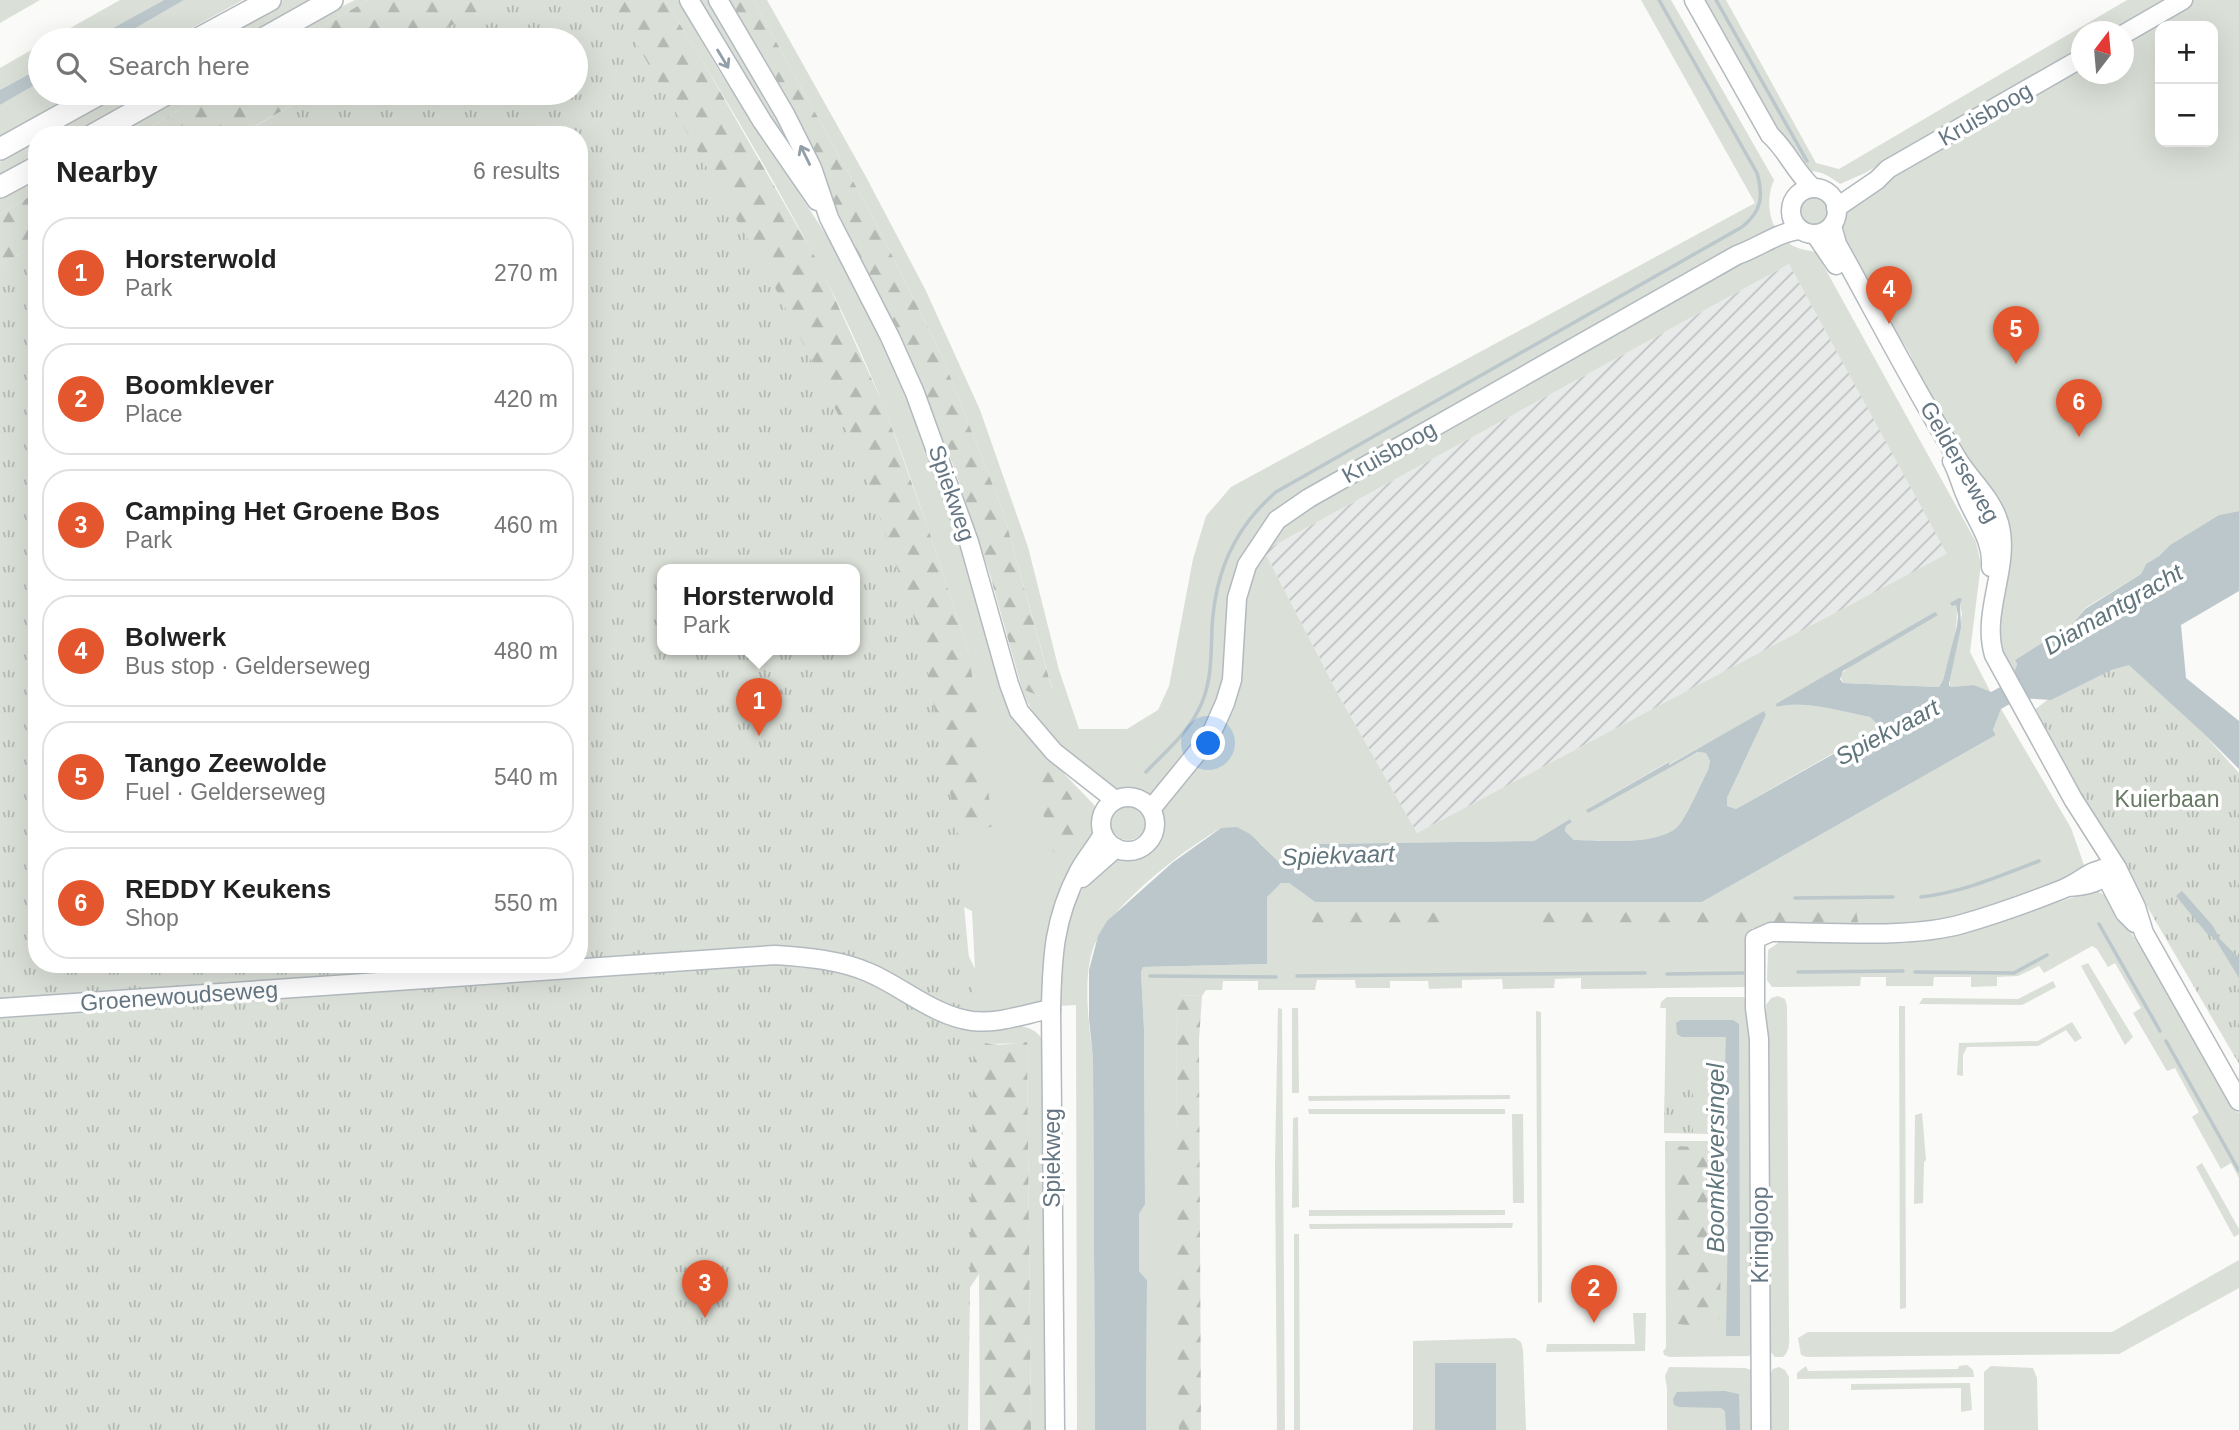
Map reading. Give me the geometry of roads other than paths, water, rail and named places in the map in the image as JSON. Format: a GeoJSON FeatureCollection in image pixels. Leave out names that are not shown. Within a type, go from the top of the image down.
{"type":"FeatureCollection","features":[{"type":"Feature","properties":{"kind":"highway"},"geometry":{"type":"LineString","coordinates":[[218,28],[270,0]]}},
{"type":"Feature","properties":{"kind":"highway"},"geometry":{"type":"LineString","coordinates":[[282,28],[332,0]]}},
{"type":"Feature","properties":{"kind":"highway"},"geometry":{"type":"LineString","coordinates":[[41,126],[79,105]]}},
{"type":"Feature","properties":{"kind":"highway"},"geometry":{"type":"LineString","coordinates":[[109,126],[147,105]]}},
{"type":"Feature","properties":{"kind":"highway"},"geometry":{"type":"LineString","coordinates":[[0,149],[28,133]]}},
{"type":"Feature","properties":{"kind":"highway"},"geometry":{"type":"LineString","coordinates":[[0,187],[28,172]]}},
{"type":"Feature","properties":{"kind":"street","name":"Spiekweg"},"geometry":{"type":"LineString","coordinates":[[689,0],[762,121],[829,218],[890,337],[936,446],[969,542],[1019,711],[1044,741],[1068,764],[1083,773],[1110,805]]}},
{"type":"Feature","properties":{"kind":"street","name":"Spiekweg"},"geometry":{"type":"LineString","coordinates":[[718,0],[785,114],[812,168],[829,218]]}},
{"type":"Feature","properties":{"kind":"street","name":"Gelderseweg"},"geometry":{"type":"LineString","coordinates":[[1694,0],[1770,135],[1791,185],[1793,222],[1827,249],[1955,466],[1967,499],[1985,533],[1992,553],[1983,618],[1983,646],[2108,872],[2125,913],[2144,933],[2239,1101]]}},
{"type":"Feature","properties":{"kind":"street"},"geometry":{"type":"LineString","coordinates":[[2134,28],[2183,0]]}},
{"type":"Feature","properties":{"kind":"street","name":"Kruisboog"},"geometry":{"type":"LineString","coordinates":[[1145,804],[1185,764],[1213,730],[1226,703],[1232,680],[1237,597],[1247,565],[1277,520],[1309,498],[1737,255],[1791,231],[1808,232],[1838,190],[1872,173],[1888,169],[2071,64]]}},
{"type":"Feature","properties":{"kind":"street","name":"Gelderseweg"},"geometry":{"type":"LineString","coordinates":[[1770,135],[1779,143],[1803,179],[1827,203],[1837,244],[1960,463],[1980,486],[1998,520],[2001,548],[1990,632],[1998,673]]}},
{"type":"Feature","properties":{"kind":"street","name":"Kruisboog"},"geometry":{"type":"LineString","coordinates":[[1737,255],[1746,244],[1784,220],[1798,193],[1827,203]]}},
{"type":"Feature","properties":{"kind":"street"},"geometry":{"type":"LineString","coordinates":[[1132,797],[1145,804],[1155,825],[1149,841],[1134,850],[1110,841],[1102,818],[1110,805],[1132,797]]}},
{"type":"Feature","properties":{"kind":"street","name":"Spiekweg"},"geometry":{"type":"LineString","coordinates":[[1055,1430],[1051,1009],[1055,937],[1063,904],[1071,889],[1110,841]]}},
{"type":"Feature","properties":{"kind":"street","name":"Kringloop"},"geometry":{"type":"LineString","coordinates":[[1761,1430],[1759,1039],[1764,1026],[1763,947],[1766,934],[1932,929],[1972,921],[2068,887],[2084,886],[2108,872]]}},
{"type":"Feature","properties":{"kind":"street","name":"Groenewoudseweg"},"geometry":{"type":"LineString","coordinates":[[588,968],[775,955],[806,957],[869,972],[940,1011],[961,1019],[980,1022],[1015,1019],[1051,1009]]}},
{"type":"Feature","properties":{"kind":"street","name":"Groenewoudseweg"},"geometry":{"type":"LineString","coordinates":[[0,1008],[512,973]]}},
{"type":"Feature","properties":{"kind":"street","name":"Groenewoudseweg"},"geometry":{"type":"LineString","coordinates":[[1015,1019],[1051,1030]]}},
{"type":"Feature","properties":{"kind":"water"},"geometry":{"type":"Polygon","coordinates":[[[164,0],[184,0],[136,28],[113,28],[164,0]]]}},
{"type":"Feature","properties":{"kind":"water"},"geometry":{"type":"Polygon","coordinates":[[[28,75],[28,89],[0,105],[0,90],[28,75]]]}},
{"type":"Feature","properties":{"kind":"water"},"geometry":{"type":"Polygon","coordinates":[[[2239,511],[2239,591],[2181,625],[2186,678],[2239,721],[2239,769],[2129,665],[2111,670],[2051,700],[2020,698],[2001,709],[1993,730],[1996,735],[1702,902],[1315,902],[1289,883],[1281,883],[1267,897],[1267,964],[1143,967],[1145,1204],[1139,1214],[1139,1271],[1147,1280],[1146,1430],[1095,1430],[1093,1059],[1089,1019],[1089,970],[1098,936],[1107,921],[1172,863],[1221,828],[1237,827],[1250,834],[1280,863],[1288,864],[1292,856],[1318,844],[1534,841],[1570,819],[1572,822],[1566,826],[1565,831],[1574,840],[1627,841],[1666,834],[1680,824],[1693,801],[1708,770],[1710,761],[1706,753],[1698,752],[1588,813],[1586,810],[1764,711],[1766,715],[1727,798],[1727,806],[1736,809],[1874,731],[1877,724],[1870,717],[1835,710],[1800,705],[1777,707],[1776,704],[1935,612],[1938,615],[1843,671],[1840,679],[1843,683],[1939,687],[1957,626],[1956,605],[1952,606],[1950,603],[1959,598],[1962,599],[1961,627],[1950,687],[1974,685],[1991,692],[2011,681],[2017,664],[2015,660],[2072,624],[2085,609],[2141,574],[2146,564],[2170,545],[2219,515],[2239,511]]]}},
{"type":"Feature","properties":{"kind":"water"},"geometry":{"type":"Polygon","coordinates":[[[2182,891],[2213,926],[2220,939],[2239,958],[2239,978],[2214,937],[2209,936],[2176,896],[2182,891]]]}},
{"type":"Feature","properties":{"kind":"water"},"geometry":{"type":"Polygon","coordinates":[[[1681,1020],[1733,1020],[1739,1024],[1740,1336],[1726,1336],[1726,1037],[1682,1037],[1677,1034],[1676,1023],[1681,1020]]]}},
{"type":"Feature","properties":{"kind":"water"},"geometry":{"type":"Polygon","coordinates":[[[1435,1363],[1496,1363],[1496,1430],[1435,1430],[1435,1363]]]}},
{"type":"Feature","properties":{"kind":"water"},"geometry":{"type":"Polygon","coordinates":[[[1725,1391],[1739,1394],[1740,1430],[1726,1430],[1725,1411],[1721,1408],[1674,1405],[1673,1399],[1677,1392],[1725,1391]]]}},
{"type":"Feature","properties":{"kind":"waterway"},"geometry":{"type":"LineString","coordinates":[[1146,772],[1181,736],[1203,701],[1211,660],[1214,608],[1222,570],[1238,536],[1261,506],[1276,492],[1742,227],[1757,210],[1760,197],[1757,173],[1659,0]]}},
{"type":"Feature","properties":{"kind":"waterway"},"geometry":{"type":"LineString","coordinates":[[1716,0],[1807,161]]}},
{"type":"Feature","properties":{"kind":"waterway"},"geometry":{"type":"LineString","coordinates":[[1921,897],[1967,887],[2039,861]]}},
{"type":"Feature","properties":{"kind":"waterway"},"geometry":{"type":"LineString","coordinates":[[1795,898],[1893,897]]}},
{"type":"Feature","properties":{"kind":"waterway"},"geometry":{"type":"LineString","coordinates":[[2099,924],[2160,1031]]}},
{"type":"Feature","properties":{"kind":"waterway"},"geometry":{"type":"LineString","coordinates":[[1915,972],[2014,973],[2047,955]]}},
{"type":"Feature","properties":{"kind":"waterway"},"geometry":{"type":"LineString","coordinates":[[1798,972],[1903,971]]}},
{"type":"Feature","properties":{"kind":"waterway"},"geometry":{"type":"LineString","coordinates":[[1297,976],[1645,973]]}},
{"type":"Feature","properties":{"kind":"waterway"},"geometry":{"type":"LineString","coordinates":[[1667,974],[1743,973]]}},
{"type":"Feature","properties":{"kind":"waterway"},"geometry":{"type":"LineString","coordinates":[[1150,976],[1276,977]]}},
{"type":"Feature","properties":{"kind":"waterway"},"geometry":{"type":"LineString","coordinates":[[2166,1041],[2239,1171]]}},
{"type":"Feature","properties":{"kind":"place","name":"Bolwerk"},"geometry":{"type":"Point","coordinates":[1889,324]}},
{"type":"Feature","properties":{"kind":"place","name":"Tango Zeewolde"},"geometry":{"type":"Point","coordinates":[2016,364]}},
{"type":"Feature","properties":{"kind":"place","name":"REDDY Keukens"},"geometry":{"type":"Point","coordinates":[2079,437]}},
{"type":"Feature","properties":{"kind":"place","name":"Horsterwold"},"geometry":{"type":"Point","coordinates":[759,736]}},
{"type":"Feature","properties":{"kind":"place","name":"Camping Het Groene Bos"},"geometry":{"type":"Point","coordinates":[705,1318]}},
{"type":"Feature","properties":{"kind":"place","name":"Boomklever"},"geometry":{"type":"Point","coordinates":[1594,1323]}},
{"type":"Feature","properties":{"kind":"water label","name":"Diamantgracht"},"geometry":{"type":"Point","coordinates":[2113,609]}},
{"type":"Feature","properties":{"kind":"water label","name":"Spiekvaart"},"geometry":{"type":"Point","coordinates":[1887,732]}},
{"type":"Feature","properties":{"kind":"water label","name":"Spiekvaart"},"geometry":{"type":"Point","coordinates":[1338,855]}},
{"type":"Feature","properties":{"kind":"water label","name":"Boomkleversingel"},"geometry":{"type":"Point","coordinates":[1715,1158]}},
{"type":"Feature","properties":{"kind":"park label","name":"Kuierbaan"},"geometry":{"type":"Point","coordinates":[2167,799]}}]}
